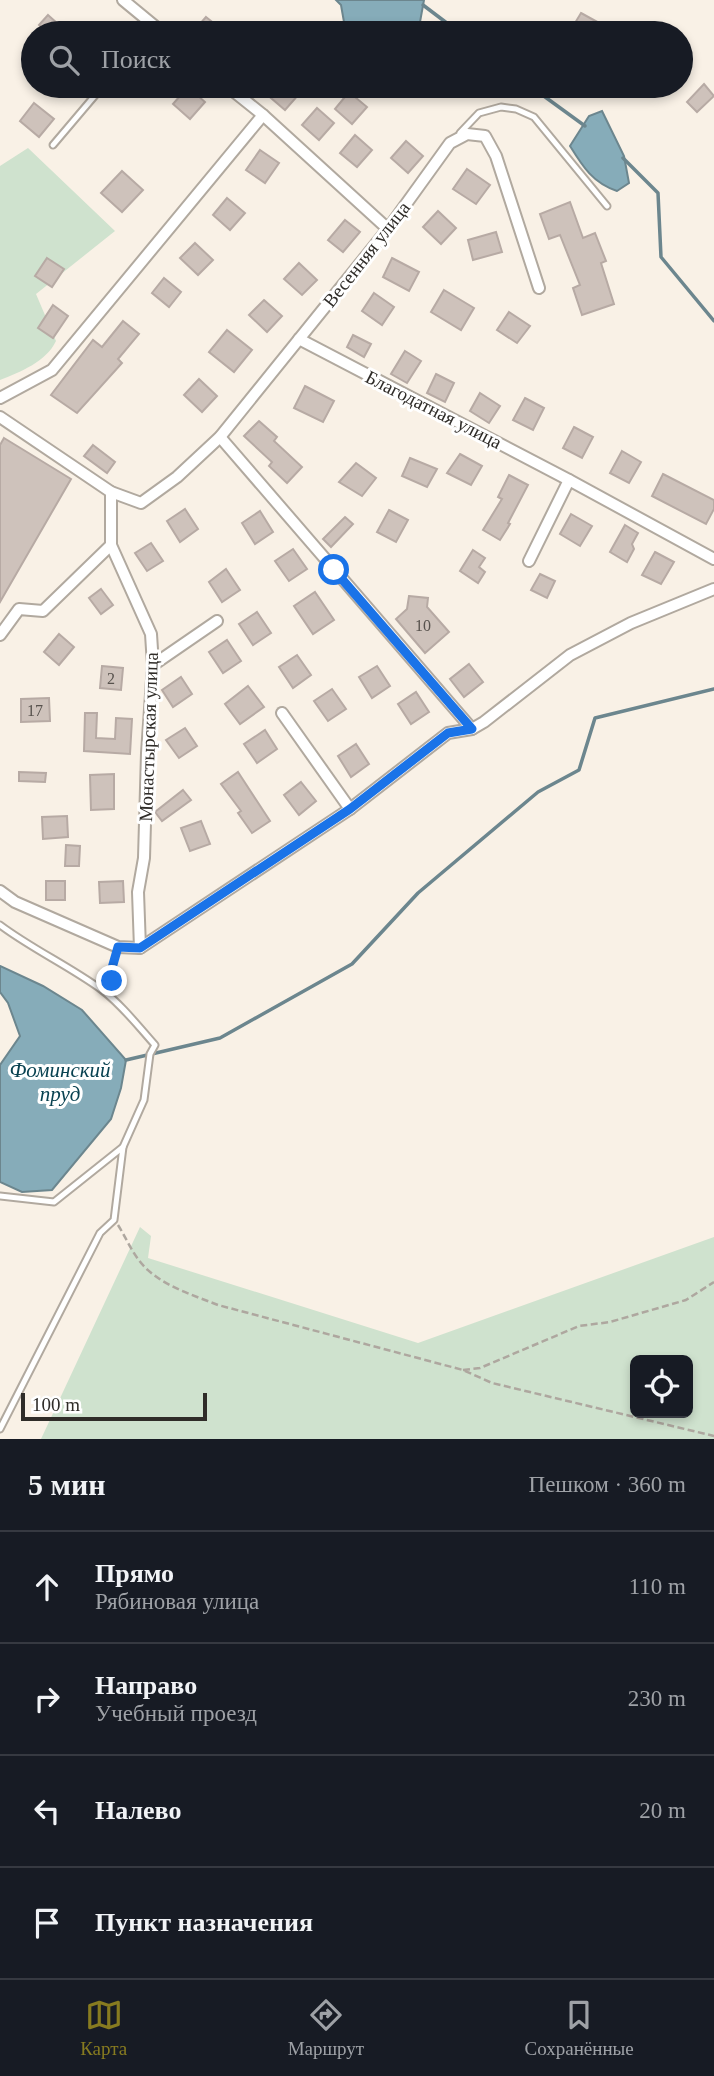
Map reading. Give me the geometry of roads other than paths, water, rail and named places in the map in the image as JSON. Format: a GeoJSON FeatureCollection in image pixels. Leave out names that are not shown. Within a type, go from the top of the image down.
{"type":"FeatureCollection","features":[{"type":"Feature","properties":{"kind":"street"},"geometry":{"type":"LineString","coordinates":[[123,0],[143,21]]}},
{"type":"Feature","properties":{"kind":"street"},"geometry":{"type":"LineString","coordinates":[[242,98],[388,229]]}},
{"type":"Feature","properties":{"kind":"street"},"geometry":{"type":"LineString","coordinates":[[0,398],[52,370],[263,115]]}},
{"type":"Feature","properties":{"kind":"street"},"geometry":{"type":"LineString","coordinates":[[450,143],[467,134],[485,136],[496,156],[539,288]]}},
{"type":"Feature","properties":{"kind":"street","name":"Весенняя улица"},"geometry":{"type":"LineString","coordinates":[[111,492],[141,503],[177,477],[220,438],[388,229],[450,143]]}},
{"type":"Feature","properties":{"kind":"street","name":"Благодатная улица"},"geometry":{"type":"LineString","coordinates":[[299,339],[714,559]]}},
{"type":"Feature","properties":{"kind":"street"},"geometry":{"type":"LineString","coordinates":[[0,417],[111,492]]}},
{"type":"Feature","properties":{"kind":"street"},"geometry":{"type":"LineString","coordinates":[[220,438],[472,729]]}},
{"type":"Feature","properties":{"kind":"street"},"geometry":{"type":"LineString","coordinates":[[529,561],[569,480]]}},
{"type":"Feature","properties":{"kind":"street","name":"Монастырская улица"},"geometry":{"type":"LineString","coordinates":[[111,492],[111,545],[151,634],[153,665],[146,766],[145,858],[138,892],[140,948]]}},
{"type":"Feature","properties":{"kind":"street"},"geometry":{"type":"LineString","coordinates":[[0,635],[19,609],[43,611],[111,545]]}},
{"type":"Feature","properties":{"kind":"street"},"geometry":{"type":"LineString","coordinates":[[0,891],[15,902],[118,947],[140,948],[350,809],[448,733],[472,729],[570,655],[631,623],[714,589]]}},
{"type":"Feature","properties":{"kind":"street"},"geometry":{"type":"LineString","coordinates":[[153,665],[217,621]]}},
{"type":"Feature","properties":{"kind":"street"},"geometry":{"type":"LineString","coordinates":[[282,713],[350,809]]}},
{"type":"Feature","properties":{"kind":"lane"},"geometry":{"type":"LineString","coordinates":[[53,145],[93,98]]}},
{"type":"Feature","properties":{"kind":"lane"},"geometry":{"type":"LineString","coordinates":[[450,143],[479,113],[501,107],[516,108],[534,117],[607,206]]}},
{"type":"Feature","properties":{"kind":"lane"},"geometry":{"type":"LineString","coordinates":[[0,925],[37,952],[83,977],[104,992],[155,1045],[150,1054],[144,1100],[123,1147],[114,1220],[100,1233],[0,1429]]}},
{"type":"Feature","properties":{"kind":"lane"},"geometry":{"type":"LineString","coordinates":[[0,1196],[54,1202],[123,1147]]}},
{"type":"Feature","properties":{"kind":"water"},"geometry":{"type":"Polygon","coordinates":[[[336,0],[424,0],[420,21],[344,21],[341,5],[336,0]]]}},
{"type":"Feature","properties":{"kind":"water"},"geometry":{"type":"Polygon","coordinates":[[[602,111],[624,156],[629,183],[617,191],[595,179],[570,146],[589,116],[602,111]]]}},
{"type":"Feature","properties":{"kind":"water","name":"Фоминский пруд"},"geometry":{"type":"Polygon","coordinates":[[[0,966],[43,986],[82,1010],[126,1060],[111,1119],[52,1190],[22,1192],[0,1182],[0,1065],[20,1036],[8,1003],[0,992],[0,966]]]}},
{"type":"Feature","properties":{"kind":"waterway"},"geometry":{"type":"LineString","coordinates":[[423,5],[444,21]]}},
{"type":"Feature","properties":{"kind":"waterway"},"geometry":{"type":"LineString","coordinates":[[546,98],[585,126]]}},
{"type":"Feature","properties":{"kind":"waterway"},"geometry":{"type":"LineString","coordinates":[[623,158],[658,193],[661,257],[714,321]]}},
{"type":"Feature","properties":{"kind":"waterway"},"geometry":{"type":"LineString","coordinates":[[126,1060],[220,1038],[352,964],[418,893],[538,792],[579,770],[595,718],[714,689]]}}]}
